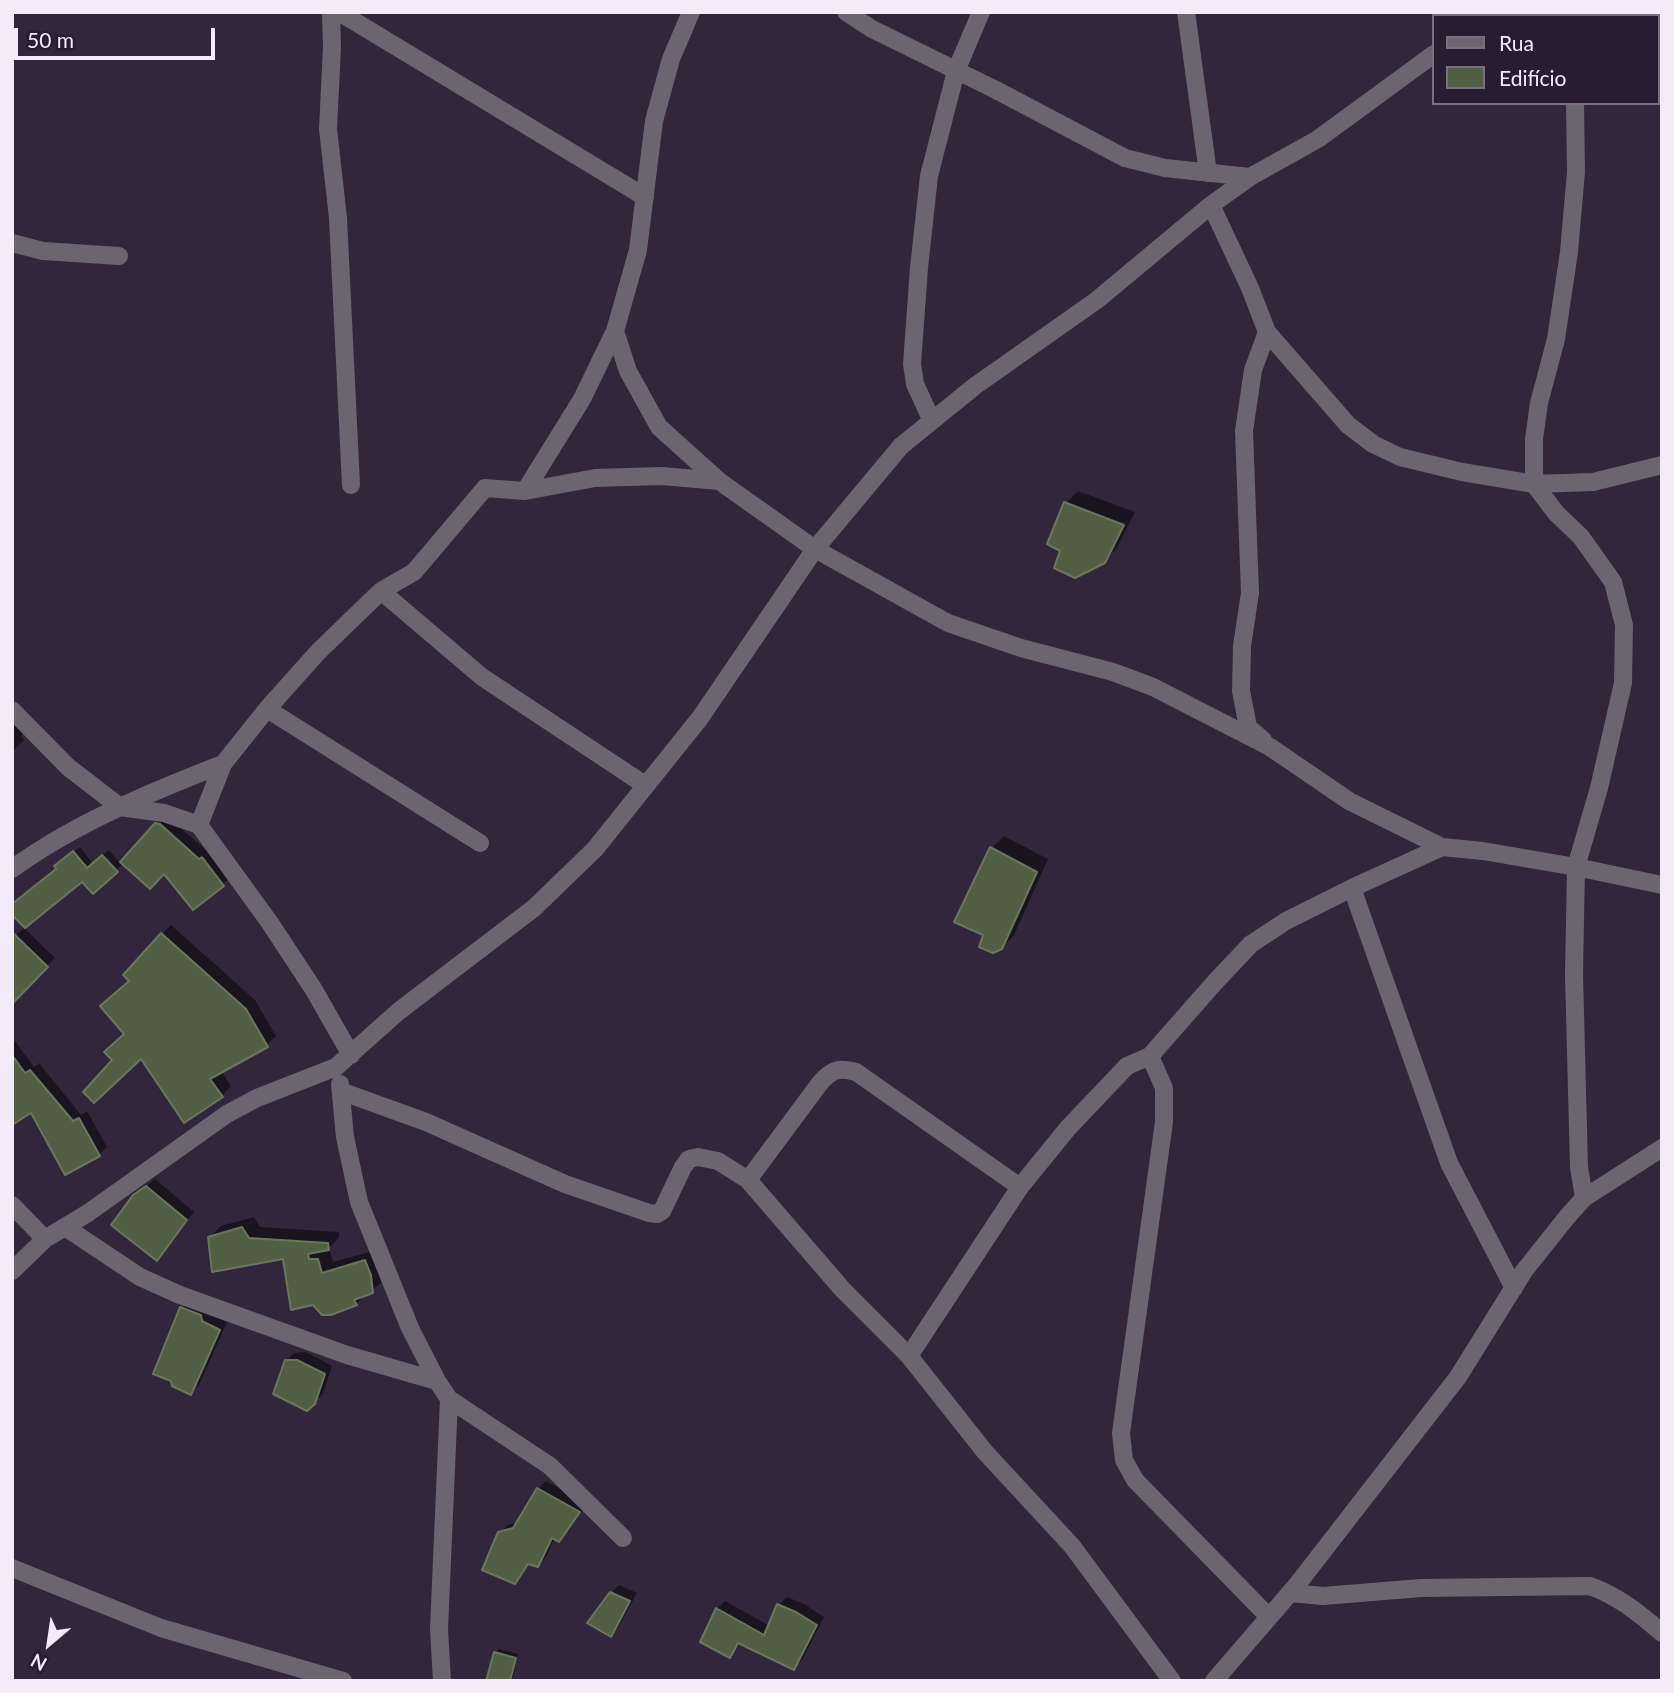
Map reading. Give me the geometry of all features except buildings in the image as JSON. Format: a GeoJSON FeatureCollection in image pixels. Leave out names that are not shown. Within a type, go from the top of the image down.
{"type":"FeatureCollection","features":[{"type":"Feature","properties":{"kind":"street"},"geometry":{"type":"LineString","coordinates":[[331,12],[328,129],[338,218],[351,485]]}},
{"type":"Feature","properties":{"kind":"street"},"geometry":{"type":"LineString","coordinates":[[339,12],[645,197]]}},
{"type":"Feature","properties":{"kind":"street"},"geometry":{"type":"LineString","coordinates":[[525,491],[582,398],[615,331],[638,250],[654,121],[671,59],[691,12]]}},
{"type":"Feature","properties":{"kind":"street"},"geometry":{"type":"LineString","coordinates":[[846,12],[1125,158],[1164,168],[1250,177]]}},
{"type":"Feature","properties":{"kind":"street"},"geometry":{"type":"LineString","coordinates":[[932,421],[915,384],[912,365],[929,176],[956,71],[981,12]]}},
{"type":"Feature","properties":{"kind":"street"},"geometry":{"type":"LineString","coordinates":[[1186,12],[1208,173]]}},
{"type":"Feature","properties":{"kind":"street"},"geometry":{"type":"LineString","coordinates":[[12,1271],[45,1239],[88,1213],[227,1114],[257,1098],[336,1067],[398,1011],[534,908],[595,849],[700,718],[815,549],[901,446],[975,386],[1097,300],[1211,205],[1250,177],[1318,139],[1432,55]]}},
{"type":"Feature","properties":{"kind":"street"},"geometry":{"type":"LineString","coordinates":[[1575,105],[1576,172],[1569,252],[1556,339],[1539,403],[1534,439],[1534,484],[1556,513],[1581,537],[1613,582],[1624,625],[1623,683],[1599,788],[1576,867],[1574,975],[1579,1167],[1584,1198]]}},
{"type":"Feature","properties":{"kind":"street"},"geometry":{"type":"LineString","coordinates":[[1211,205],[1250,288],[1267,332],[1348,425],[1373,444],[1400,457],[1534,484],[1594,482],[1662,465]]}},
{"type":"Feature","properties":{"kind":"street"},"geometry":{"type":"LineString","coordinates":[[12,243],[43,251],[119,256]]}},
{"type":"Feature","properties":{"kind":"street"},"geometry":{"type":"LineString","coordinates":[[615,331],[628,371],[659,427],[719,481],[815,549],[948,623],[1021,649],[1113,673],[1153,687],[1270,747],[1349,800],[1442,847],[1576,867],[1662,885]]}},
{"type":"Feature","properties":{"kind":"street"},"geometry":{"type":"LineString","coordinates":[[1267,332],[1253,370],[1244,431],[1250,593],[1242,646],[1241,691],[1248,727],[1270,747]]}},
{"type":"Feature","properties":{"kind":"street"},"geometry":{"type":"LineString","coordinates":[[199,825],[223,764],[267,709],[318,652],[381,591],[414,572],[485,488],[525,491],[595,478],[662,476],[719,481]]}},
{"type":"Feature","properties":{"kind":"street"},"geometry":{"type":"LineString","coordinates":[[381,591],[482,677],[645,785]]}},
{"type":"Feature","properties":{"kind":"street"},"geometry":{"type":"LineString","coordinates":[[267,709],[480,843]]}},
{"type":"Feature","properties":{"kind":"street"},"geometry":{"type":"LineString","coordinates":[[12,710],[68,767],[120,807],[164,813],[199,825],[270,923],[314,990],[351,1055]]}},
{"type":"Feature","properties":{"kind":"street"},"geometry":{"type":"LineString","coordinates":[[12,869],[33,853],[120,807],[223,764]]}},
{"type":"Feature","properties":{"kind":"street"},"geometry":{"type":"LineString","coordinates":[[909,1356],[1020,1187],[1068,1128],[1126,1066],[1150,1056],[1251,944],[1286,921],[1442,847]]}},
{"type":"Feature","properties":{"kind":"street"},"geometry":{"type":"LineString","coordinates":[[1352,888],[1449,1163],[1514,1288]]}},
{"type":"Feature","properties":{"kind":"street"},"geometry":{"type":"LineString","coordinates":[[1150,1056],[1164,1088],[1164,1122],[1121,1433],[1124,1460],[1135,1480],[1269,1617]]}},
{"type":"Feature","properties":{"kind":"street"},"geometry":{"type":"LineString","coordinates":[[336,1067],[342,1092],[345,1137],[359,1202],[410,1328],[437,1381],[449,1399],[550,1466],[623,1538]]}},
{"type":"Feature","properties":{"kind":"street"},"geometry":{"type":"LineString","coordinates":[[748,1181],[820,1083],[830,1072],[844,1068],[856,1072],[1020,1187]]}},
{"type":"Feature","properties":{"kind":"street"},"geometry":{"type":"LineString","coordinates":[[342,1092],[426,1122],[565,1184],[649,1213],[657,1214],[666,1205],[689,1159],[698,1157],[718,1161],[748,1181],[843,1290],[909,1356],[985,1452],[1072,1546],[1171,1681]]}},
{"type":"Feature","properties":{"kind":"street"},"geometry":{"type":"LineString","coordinates":[[1214,1681],[1290,1593],[1458,1377],[1524,1271],[1584,1198],[1662,1148]]}},
{"type":"Feature","properties":{"kind":"street"},"geometry":{"type":"LineString","coordinates":[[12,1205],[45,1239]]}},
{"type":"Feature","properties":{"kind":"street"},"geometry":{"type":"LineString","coordinates":[[65,1227],[140,1277],[180,1295],[347,1355],[437,1381]]}},
{"type":"Feature","properties":{"kind":"street"},"geometry":{"type":"LineString","coordinates":[[442,1681],[439,1629],[449,1399]]}},
{"type":"Feature","properties":{"kind":"street"},"geometry":{"type":"LineString","coordinates":[[12,1568],[161,1628],[343,1681]]}},
{"type":"Feature","properties":{"kind":"street"},"geometry":{"type":"LineString","coordinates":[[1290,1593],[1323,1596],[1421,1588],[1590,1586],[1607,1592],[1634,1609],[1662,1633]]}}]}
